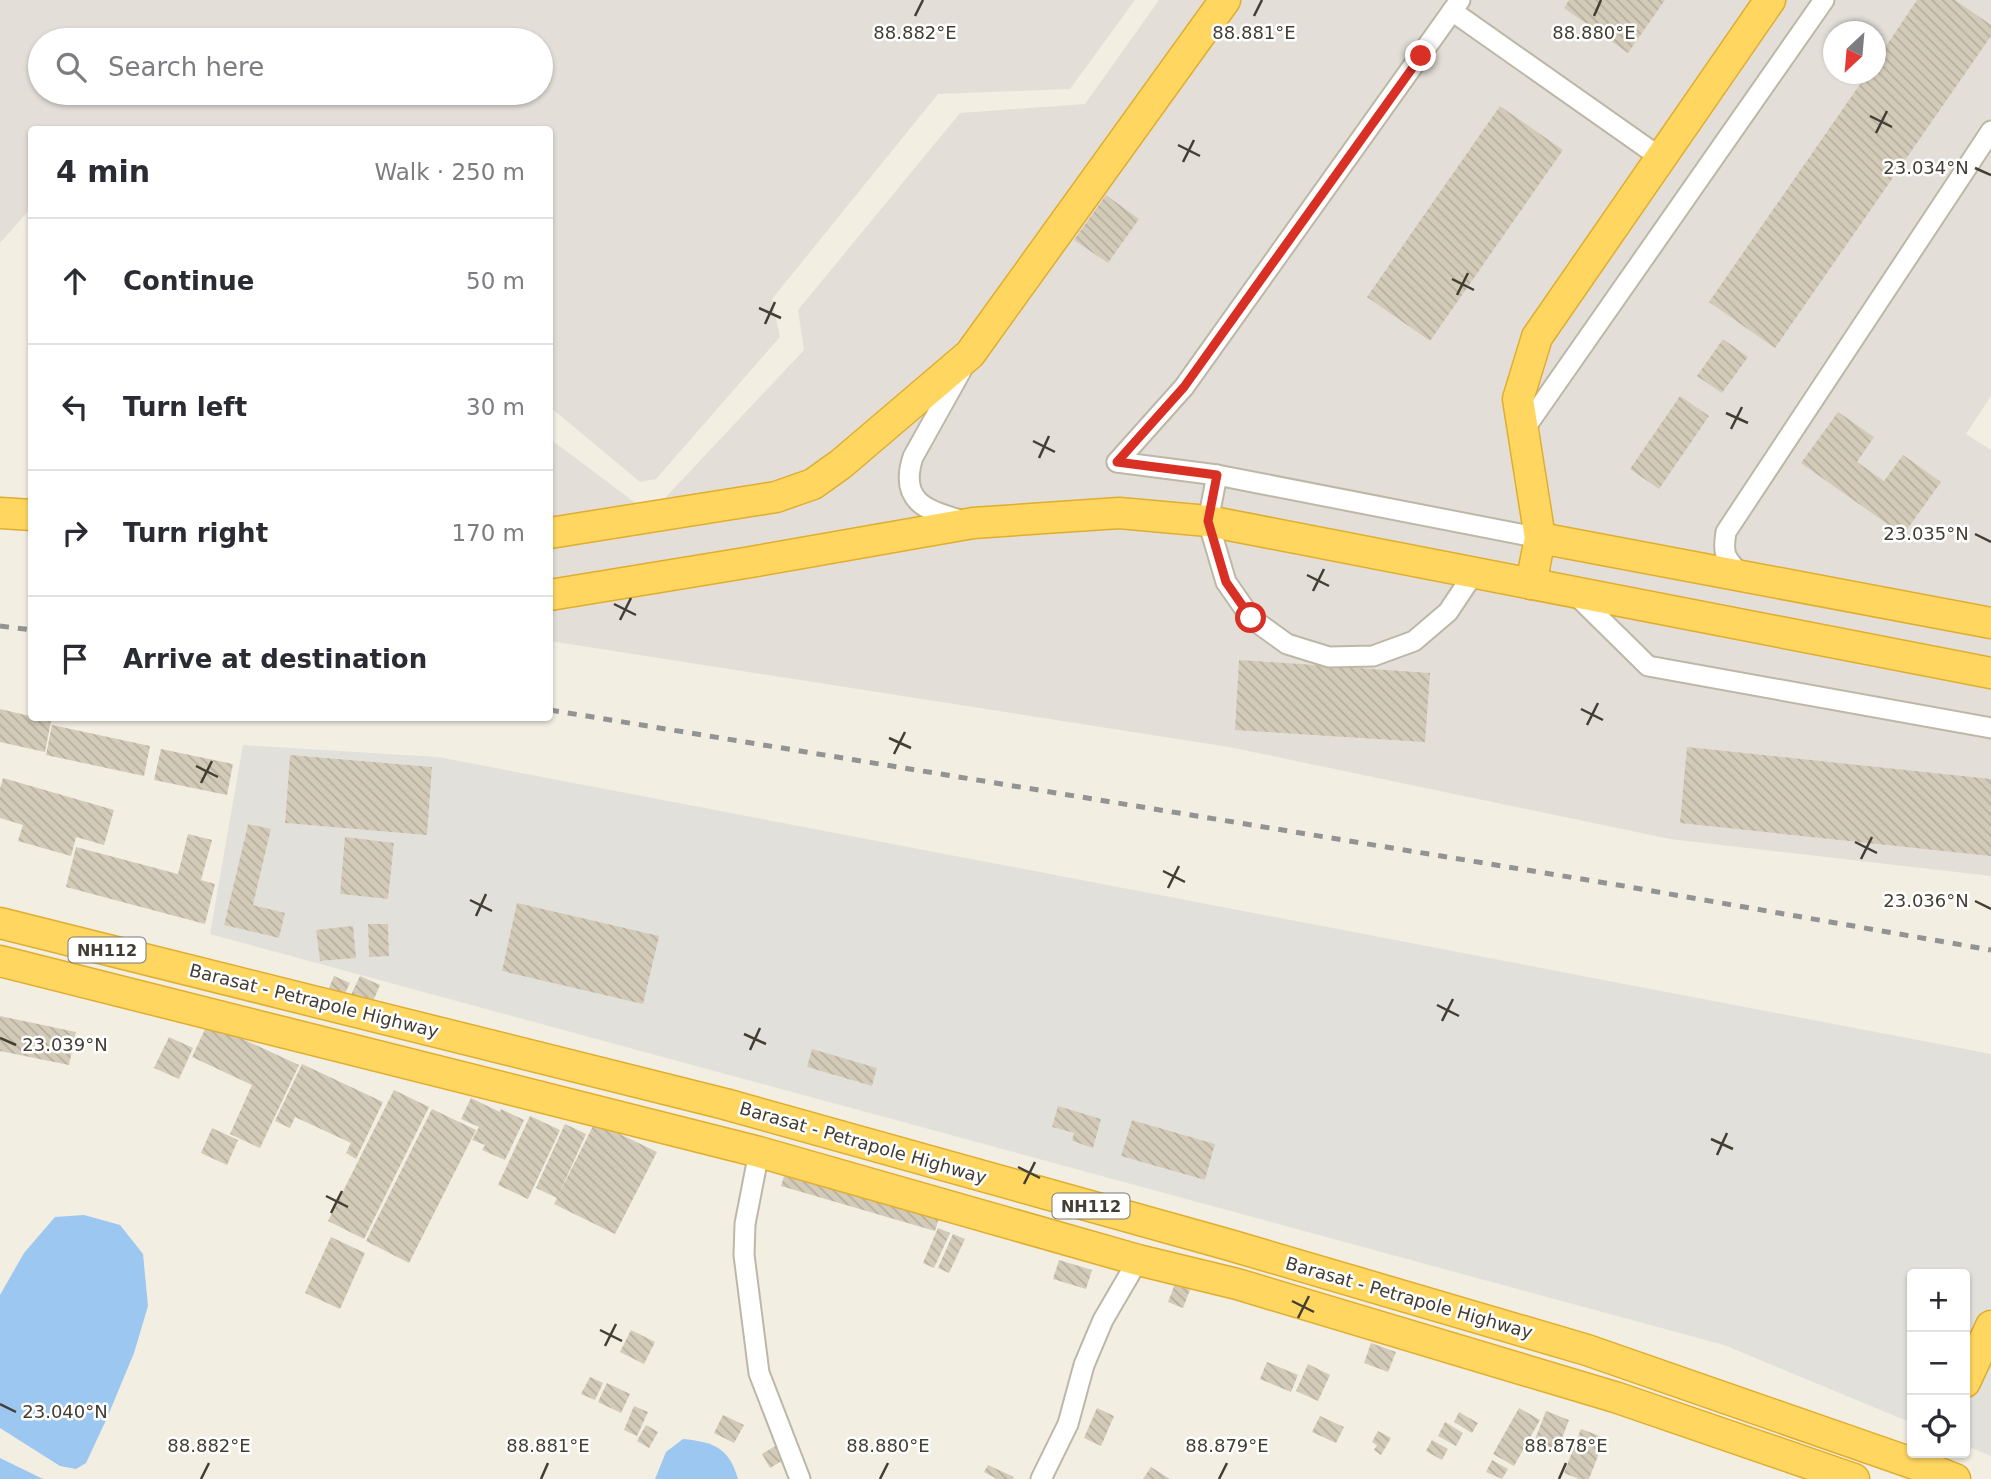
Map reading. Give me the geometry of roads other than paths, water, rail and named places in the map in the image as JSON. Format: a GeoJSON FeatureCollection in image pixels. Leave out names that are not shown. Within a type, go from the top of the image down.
{"type":"FeatureCollection","features":[{"type":"Feature","properties":{"kind":"highway"},"geometry":{"type":"LineString","coordinates":[[553,533],[776,497],[813,484],[841,464],[970,354],[1225,0]]}},
{"type":"Feature","properties":{"kind":"highway"},"geometry":{"type":"LineString","coordinates":[[1531,584],[1540,538],[1518,399],[1537,337],[1770,0]]}},
{"type":"Feature","properties":{"kind":"highway"},"geometry":{"type":"LineString","coordinates":[[0,513],[28,515]]}},
{"type":"Feature","properties":{"kind":"highway"},"geometry":{"type":"LineString","coordinates":[[553,595],[973,523],[1119,513],[1208,521],[1991,673]]}},
{"type":"Feature","properties":{"kind":"highway"},"geometry":{"type":"LineString","coordinates":[[1540,538],[1991,623]]}},
{"type":"Feature","properties":{"kind":"highway","name":"Barasat - Petrapole Highway"},"geometry":{"type":"LineString","coordinates":[[0,923],[725,1104],[1226,1244],[1587,1350],[1942,1467]]}},
{"type":"Feature","properties":{"kind":"highway","name":"Barasat - Petrapole Highway"},"geometry":{"type":"LineString","coordinates":[[0,961],[759,1152],[1138,1260],[1237,1284],[1618,1398],[1854,1479]]}},
{"type":"Feature","properties":{"kind":"highway"},"geometry":{"type":"LineString","coordinates":[[1970,1371],[1991,1326]]}},
{"type":"Feature","properties":{"kind":"highway"},"geometry":{"type":"LineString","coordinates":[[1970,1387],[1991,1382]]}},
{"type":"Feature","properties":{"kind":"street"},"geometry":{"type":"LineString","coordinates":[[1523,431],[1824,0]]}},
{"type":"Feature","properties":{"kind":"street"},"geometry":{"type":"LineString","coordinates":[[1540,538],[1217,475],[1117,462],[1184,387],[1456,6],[1661,158]]}},
{"type":"Feature","properties":{"kind":"street"},"geometry":{"type":"LineString","coordinates":[[1741,575],[1728,560],[1723,549],[1726,532],[1991,131]]}},
{"type":"Feature","properties":{"kind":"street"},"geometry":{"type":"LineString","coordinates":[[970,354],[913,457],[909,482],[914,495],[933,513],[973,523]]}},
{"type":"Feature","properties":{"kind":"street"},"geometry":{"type":"LineString","coordinates":[[1217,475],[1208,521],[1226,582],[1251,618],[1287,644],[1329,657],[1373,656],[1414,640],[1448,612],[1474,573]]}},
{"type":"Feature","properties":{"kind":"street"},"geometry":{"type":"LineString","coordinates":[[1573,592],[1648,666],[1991,728]]}},
{"type":"Feature","properties":{"kind":"street"},"geometry":{"type":"LineString","coordinates":[[759,1152],[745,1224],[744,1255],[757,1362],[800,1479]]}},
{"type":"Feature","properties":{"kind":"street"},"geometry":{"type":"LineString","coordinates":[[1041,1479],[1068,1424],[1084,1365],[1103,1320],[1138,1260]]}},
{"type":"Feature","properties":{"kind":"water"},"geometry":{"type":"Polygon","coordinates":[[[84,1215],[120,1225],[143,1254],[148,1306],[134,1353],[107,1418],[86,1463],[76,1469],[60,1466],[0,1428],[0,1295],[24,1253],[55,1217],[84,1215]]]}},
{"type":"Feature","properties":{"kind":"water"},"geometry":{"type":"Polygon","coordinates":[[[683,1439],[719,1448],[730,1460],[738,1479],[655,1479],[666,1452],[683,1439]]]}},
{"type":"Feature","properties":{"kind":"water"},"geometry":{"type":"Polygon","coordinates":[[[0,1458],[43,1479],[0,1479],[0,1458]]]}},
{"type":"Feature","properties":{"kind":"railway"},"geometry":{"type":"LineString","coordinates":[[0,626],[28,630]]}},
{"type":"Feature","properties":{"kind":"railway"},"geometry":{"type":"LineString","coordinates":[[553,710],[1618,885],[1991,950]]}}]}
